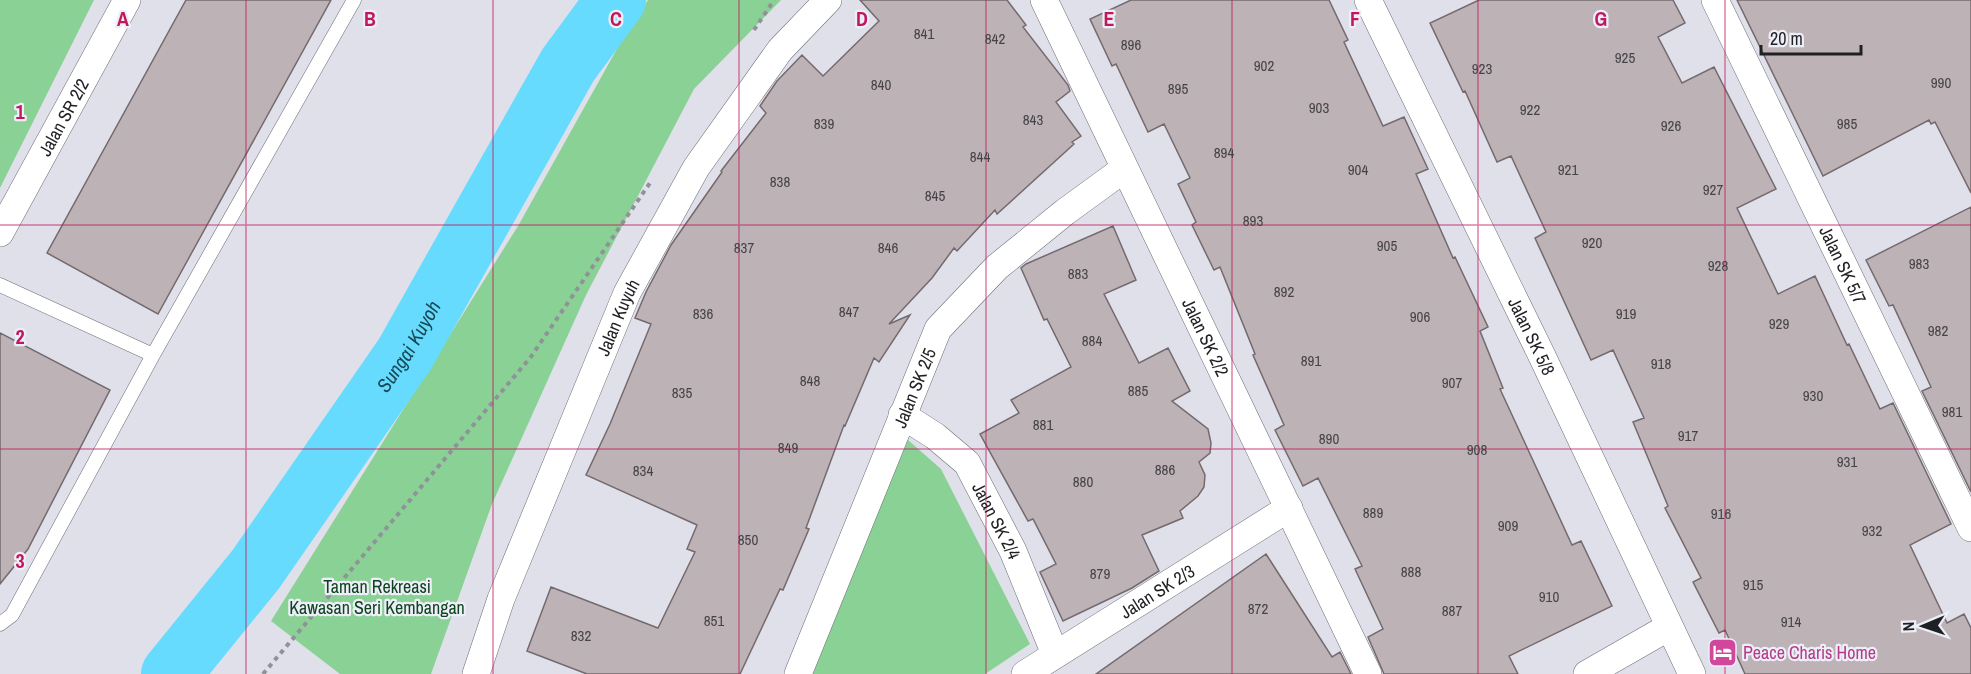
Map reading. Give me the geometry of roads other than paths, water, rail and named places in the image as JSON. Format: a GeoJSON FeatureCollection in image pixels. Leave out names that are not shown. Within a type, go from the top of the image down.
{"type":"FeatureCollection","features":[{"type":"Feature","properties":{"kind":"street","name":"Jalan SR 2/2"},"geometry":{"type":"LineString","coordinates":[[0,233],[127,0]]}},
{"type":"Feature","properties":{"kind":"street","name":"Jalan Kuyuh"},"geometry":{"type":"LineString","coordinates":[[476,674],[501,599],[627,293],[696,168],[780,50],[828,0]]}},
{"type":"Feature","properties":{"kind":"street","name":"Jalan SK 2/2"},"geometry":{"type":"LineString","coordinates":[[1044,0],[1368,674]]}},
{"type":"Feature","properties":{"kind":"street","name":"Jalan SK 5/7"},"geometry":{"type":"LineString","coordinates":[[1715,0],[1971,528]]}},
{"type":"Feature","properties":{"kind":"street","name":"Jalan SK 5/8"},"geometry":{"type":"LineString","coordinates":[[1371,1],[1692,674]]}},
{"type":"Feature","properties":{"kind":"street","name":"Jalan SK 2/5"},"geometry":{"type":"LineString","coordinates":[[798,674],[938,329],[997,267],[1065,212],[1124,169]]}},
{"type":"Feature","properties":{"kind":"street","name":"Jalan SK 2/4"},"geometry":{"type":"LineString","coordinates":[[902,415],[935,436],[967,463],[1013,551],[1055,654]]}},
{"type":"Feature","properties":{"kind":"street","name":"Jalan SK 2/3"},"geometry":{"type":"LineString","coordinates":[[1025,674],[1289,508]]}},
{"type":"Feature","properties":{"kind":"street"},"geometry":{"type":"LineString","coordinates":[[1587,674],[1669,627]]}},
{"type":"Feature","properties":{"kind":"lane"},"geometry":{"type":"LineString","coordinates":[[0,624],[12,615],[153,355],[354,0]]}},
{"type":"Feature","properties":{"kind":"lane"},"geometry":{"type":"LineString","coordinates":[[0,285],[153,355]]}},
{"type":"Feature","properties":{"kind":"waterway","name":"Sungai Kuyoh"},"geometry":{"type":"LineString","coordinates":[[171,674],[256,569],[405,354],[568,65],[616,0]]}},
{"type":"Feature","properties":{"kind":"place","name":"Peace Charis Home"},"geometry":{"type":"Point","coordinates":[1722,652]}},
{"type":"Feature","properties":{"kind":"park label","name":"Taman Rekreasi Kawasan Seri Kembangan"},"geometry":{"type":"Point","coordinates":[377,596]}}]}
